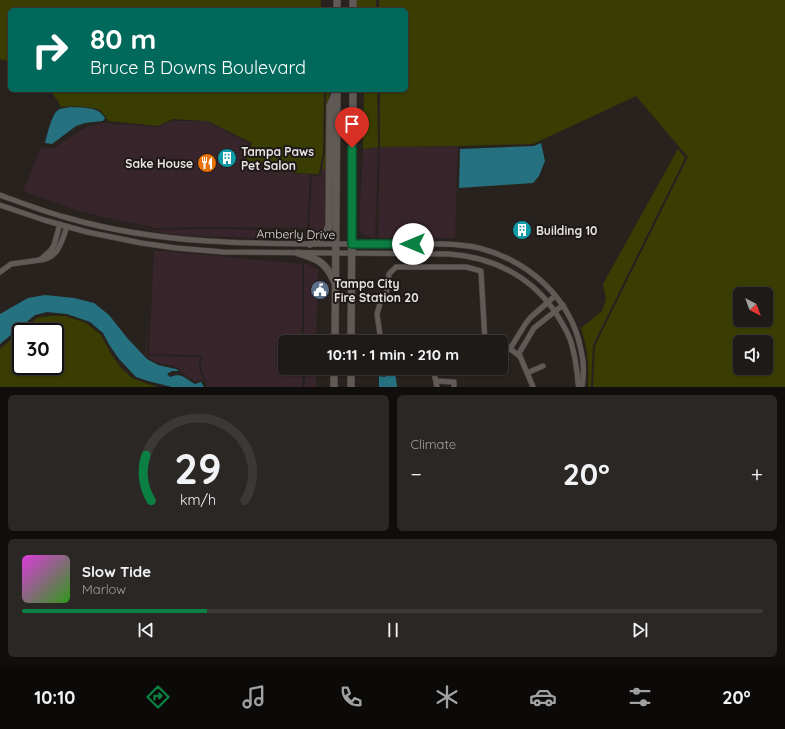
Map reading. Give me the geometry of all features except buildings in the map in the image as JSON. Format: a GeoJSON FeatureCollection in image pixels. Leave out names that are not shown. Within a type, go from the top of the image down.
{"type":"FeatureCollection","features":[{"type":"Feature","properties":{"kind":"main road"},"geometry":{"type":"LineString","coordinates":[[310,244],[324,236],[329,225],[330,106],[335,92]]}},
{"type":"Feature","properties":{"kind":"main road"},"geometry":{"type":"LineString","coordinates":[[334,335],[336,92]]}},
{"type":"Feature","properties":{"kind":"main road"},"geometry":{"type":"LineString","coordinates":[[351,335],[353,92]]}},
{"type":"Feature","properties":{"kind":"main road"},"geometry":{"type":"LineString","coordinates":[[298,252],[314,258],[324,264],[335,284]]}},
{"type":"Feature","properties":{"kind":"main road"},"geometry":{"type":"LineString","coordinates":[[334,375],[334,387]]}},
{"type":"Feature","properties":{"kind":"main road"},"geometry":{"type":"LineString","coordinates":[[351,375],[351,387]]}},
{"type":"Feature","properties":{"kind":"street","name":"Amberly Drive"},"geometry":{"type":"LineString","coordinates":[[0,195],[68,218],[103,227],[175,238],[223,242],[453,245],[479,248],[506,258],[526,268],[544,283],[563,305],[574,324],[580,345],[584,367],[582,387]]}},
{"type":"Feature","properties":{"kind":"street","name":"Amberly Drive"},"geometry":{"type":"LineString","coordinates":[[0,205],[44,220],[87,232],[141,243],[176,248],[223,252],[449,254],[474,257],[498,265],[519,276],[548,302],[555,311],[570,341],[576,361],[579,387]]}},
{"type":"Feature","properties":{"kind":"street"},"geometry":{"type":"LineString","coordinates":[[40,260],[54,246],[68,218]]}},
{"type":"Feature","properties":{"kind":"street"},"geometry":{"type":"LineString","coordinates":[[0,272],[11,264],[48,259],[60,248],[64,226]]}},
{"type":"Feature","properties":{"kind":"street"},"geometry":{"type":"LineString","coordinates":[[54,246],[60,248]]}},
{"type":"Feature","properties":{"kind":"street"},"geometry":{"type":"LineString","coordinates":[[380,335],[377,314],[381,300],[386,296],[389,274],[396,267],[453,268],[466,266],[481,271],[485,335]]}},
{"type":"Feature","properties":{"kind":"street"},"geometry":{"type":"LineString","coordinates":[[533,387],[520,356],[510,349],[531,317],[556,296]]}},
{"type":"Feature","properties":{"kind":"street"},"geometry":{"type":"LineString","coordinates":[[518,355],[534,328],[563,305]]}},
{"type":"Feature","properties":{"kind":"street"},"geometry":{"type":"LineString","coordinates":[[531,317],[538,324]]}},
{"type":"Feature","properties":{"kind":"street"},"geometry":{"type":"LineString","coordinates":[[527,373],[543,366]]}},
{"type":"Feature","properties":{"kind":"street"},"geometry":{"type":"LineString","coordinates":[[437,384],[454,382],[454,387]]}},
{"type":"Feature","properties":{"kind":"shaded area"},"geometry":{"type":"Polygon","coordinates":[[[0,0],[321,0],[321,8],[8,8],[8,61],[0,59],[0,0]]]}},
{"type":"Feature","properties":{"kind":"shaded area"},"geometry":{"type":"Polygon","coordinates":[[[356,0],[376,0],[376,8],[356,8],[356,0]]]}},
{"type":"Feature","properties":{"kind":"shaded area"},"geometry":{"type":"Polygon","coordinates":[[[379,0],[785,0],[785,387],[593,387],[595,346],[688,157],[636,96],[533,144],[380,147],[380,92],[408,92],[408,8],[379,8],[379,0]]]}},
{"type":"Feature","properties":{"kind":"shaded area"},"geometry":{"type":"Polygon","coordinates":[[[51,92],[324,92],[323,152],[319,174],[294,173],[293,163],[245,163],[252,143],[208,121],[173,119],[158,126],[109,121],[98,109],[70,106],[61,107],[51,92]]]}},
{"type":"Feature","properties":{"kind":"shaded area"},"geometry":{"type":"Polygon","coordinates":[[[326,92],[329,92],[327,170],[322,169],[325,153],[326,92]]]}},
{"type":"Feature","properties":{"kind":"shaded area"},"geometry":{"type":"Polygon","coordinates":[[[364,92],[377,92],[378,147],[363,149],[364,92]]]}},
{"type":"Feature","properties":{"kind":"shaded area"},"geometry":{"type":"Polygon","coordinates":[[[171,121],[206,121],[250,144],[245,163],[291,165],[293,174],[310,174],[307,228],[155,228],[81,212],[23,191],[41,147],[54,148],[88,126],[102,123],[159,127],[171,121]]]}},
{"type":"Feature","properties":{"kind":"shaded area"},"geometry":{"type":"Polygon","coordinates":[[[458,146],[455,238],[378,238],[380,147],[458,146]]]}},
{"type":"Feature","properties":{"kind":"shaded area"},"geometry":{"type":"Polygon","coordinates":[[[378,147],[375,238],[366,236],[359,230],[363,149],[378,147]]]}},
{"type":"Feature","properties":{"kind":"shaded area"},"geometry":{"type":"Polygon","coordinates":[[[678,149],[685,158],[593,345],[591,387],[588,387],[588,357],[581,328],[602,311],[606,299],[603,284],[678,149]]]}},
{"type":"Feature","properties":{"kind":"shaded area"},"geometry":{"type":"Polygon","coordinates":[[[322,169],[327,170],[326,224],[321,231],[301,240],[195,236],[164,233],[103,219],[155,230],[214,229],[308,231],[312,176],[321,176],[322,169]]]}},
{"type":"Feature","properties":{"kind":"shaded area"},"geometry":{"type":"Polygon","coordinates":[[[154,250],[302,264],[302,335],[278,335],[278,375],[302,375],[302,387],[207,387],[201,367],[202,355],[149,354],[154,250]]]}},
{"type":"Feature","properties":{"kind":"shaded area"},"geometry":{"type":"Polygon","coordinates":[[[304,264],[308,264],[318,270],[316,335],[304,335],[304,264]]]}},
{"type":"Feature","properties":{"kind":"shaded area"},"geometry":{"type":"Polygon","coordinates":[[[65,316],[86,323],[101,335],[111,354],[121,368],[132,378],[157,387],[0,387],[0,349],[12,339],[12,375],[64,375],[64,323],[31,323],[37,318],[65,316]]]}},
{"type":"Feature","properties":{"kind":"shaded area"},"geometry":{"type":"Polygon","coordinates":[[[148,328],[148,356],[199,357],[199,367],[204,382],[201,380],[195,381],[181,373],[181,370],[177,367],[158,363],[148,357],[145,354],[148,328]]]}},
{"type":"Feature","properties":{"kind":"shaded area"},"geometry":{"type":"Polygon","coordinates":[[[305,375],[316,375],[316,387],[305,387],[305,375]]]}},
{"type":"Feature","properties":{"kind":"water"},"geometry":{"type":"Polygon","coordinates":[[[71,107],[98,111],[105,118],[103,121],[85,123],[76,126],[52,144],[45,143],[50,125],[56,112],[60,109],[71,107]]]}},
{"type":"Feature","properties":{"kind":"water"},"geometry":{"type":"Polygon","coordinates":[[[541,143],[545,161],[539,176],[533,183],[459,188],[460,149],[534,146],[541,143]]]}},
{"type":"Feature","properties":{"kind":"water"},"geometry":{"type":"Polygon","coordinates":[[[45,295],[74,298],[94,303],[109,315],[128,339],[147,359],[158,365],[179,371],[172,371],[167,374],[170,377],[178,375],[195,384],[201,382],[204,387],[172,387],[136,377],[119,359],[103,333],[90,322],[67,314],[47,312],[35,315],[25,323],[12,323],[12,334],[0,344],[0,314],[28,298],[45,295]]]}},
{"type":"Feature","properties":{"kind":"water"},"geometry":{"type":"Polygon","coordinates":[[[386,375],[396,375],[397,387],[379,387],[379,376],[385,377],[386,375]]]}},
{"type":"Feature","properties":{"kind":"place","name":"Tampa Paws Pet Salon"},"geometry":{"type":"Point","coordinates":[227,158]}},
{"type":"Feature","properties":{"kind":"place","name":"Sake House"},"geometry":{"type":"Point","coordinates":[207,163]}},
{"type":"Feature","properties":{"kind":"place","name":"Building 10"},"geometry":{"type":"Point","coordinates":[522,230]}},
{"type":"Feature","properties":{"kind":"place","name":"Tampa City Fire Station 20"},"geometry":{"type":"Point","coordinates":[320,290]}},
{"type":"Feature","properties":{"kind":"route"},"geometry":{"type":"LineString","coordinates":[[352,148],[352,244],[413,244]]}}]}
